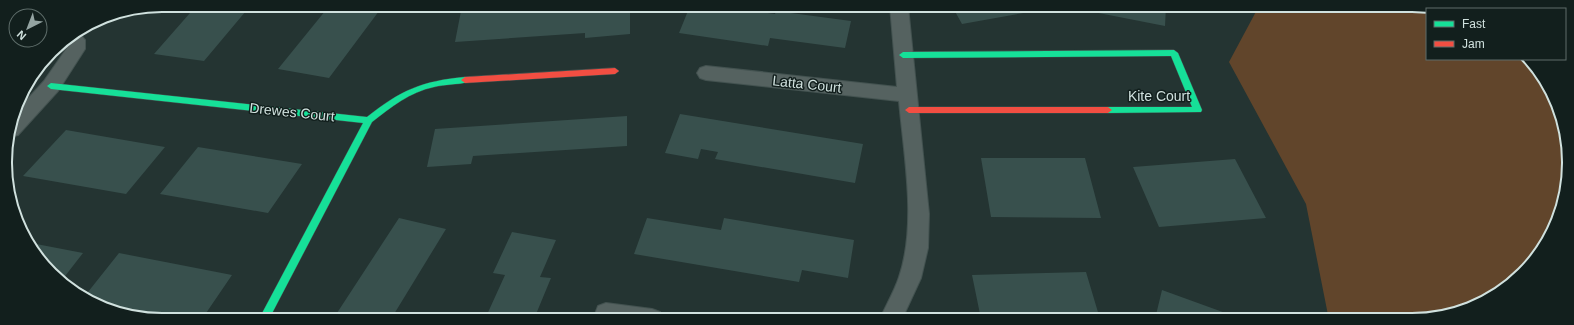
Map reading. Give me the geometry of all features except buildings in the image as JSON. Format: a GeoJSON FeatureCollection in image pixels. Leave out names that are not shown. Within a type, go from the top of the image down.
{"type":"FeatureCollection","features":[{"type":"Feature","properties":{"kind":"street"},"geometry":{"type":"LineString","coordinates":[[894,313],[910,278],[917,248],[919,214],[900,12]]}},
{"type":"Feature","properties":{"kind":"street"},"geometry":{"type":"LineString","coordinates":[[17,123],[51,86],[76,49],[76,40]]}},
{"type":"Feature","properties":{"kind":"street","name":"Kite Court"},"geometry":{"type":"LineString","coordinates":[[904,55],[1174,53],[1198,110],[908,103]]}},
{"type":"Feature","properties":{"kind":"street"},"geometry":{"type":"LineString","coordinates":[[267,313],[368,120],[394,99],[417,88],[439,82],[615,71]]}},
{"type":"Feature","properties":{"kind":"street","name":"Latta Court"},"geometry":{"type":"LineString","coordinates":[[706,73],[908,103]]}},
{"type":"Feature","properties":{"kind":"street","name":"Drewes Court"},"geometry":{"type":"LineString","coordinates":[[51,86],[368,120]]}},
{"type":"Feature","properties":{"kind":"shaded area"},"geometry":{"type":"Polygon","coordinates":[[[1256,12],[1426,12],[1426,60],[1522,60],[1537,79],[1551,105],[1561,143],[1562,172],[1559,192],[1551,220],[1542,238],[1525,262],[1511,276],[1487,293],[1469,302],[1450,308],[1421,313],[1328,313],[1306,204],[1229,62],[1256,12]]]}},
{"type":"Feature","properties":{"kind":"traffic: fast"},"geometry":{"type":"LineString","coordinates":[[903,55],[1174,53],[1198,110],[1108,110]]}},
{"type":"Feature","properties":{"kind":"traffic: fast"},"geometry":{"type":"LineString","coordinates":[[267,313],[369,120],[403,95],[413,90],[436,83],[465,80]]}},
{"type":"Feature","properties":{"kind":"traffic: fast"},"geometry":{"type":"LineString","coordinates":[[51,86],[369,120]]}},
{"type":"Feature","properties":{"kind":"traffic: jam"},"geometry":{"type":"LineString","coordinates":[[465,80],[615,71]]}},
{"type":"Feature","properties":{"kind":"traffic: jam"},"geometry":{"type":"LineString","coordinates":[[909,110],[1108,110]]}}]}
